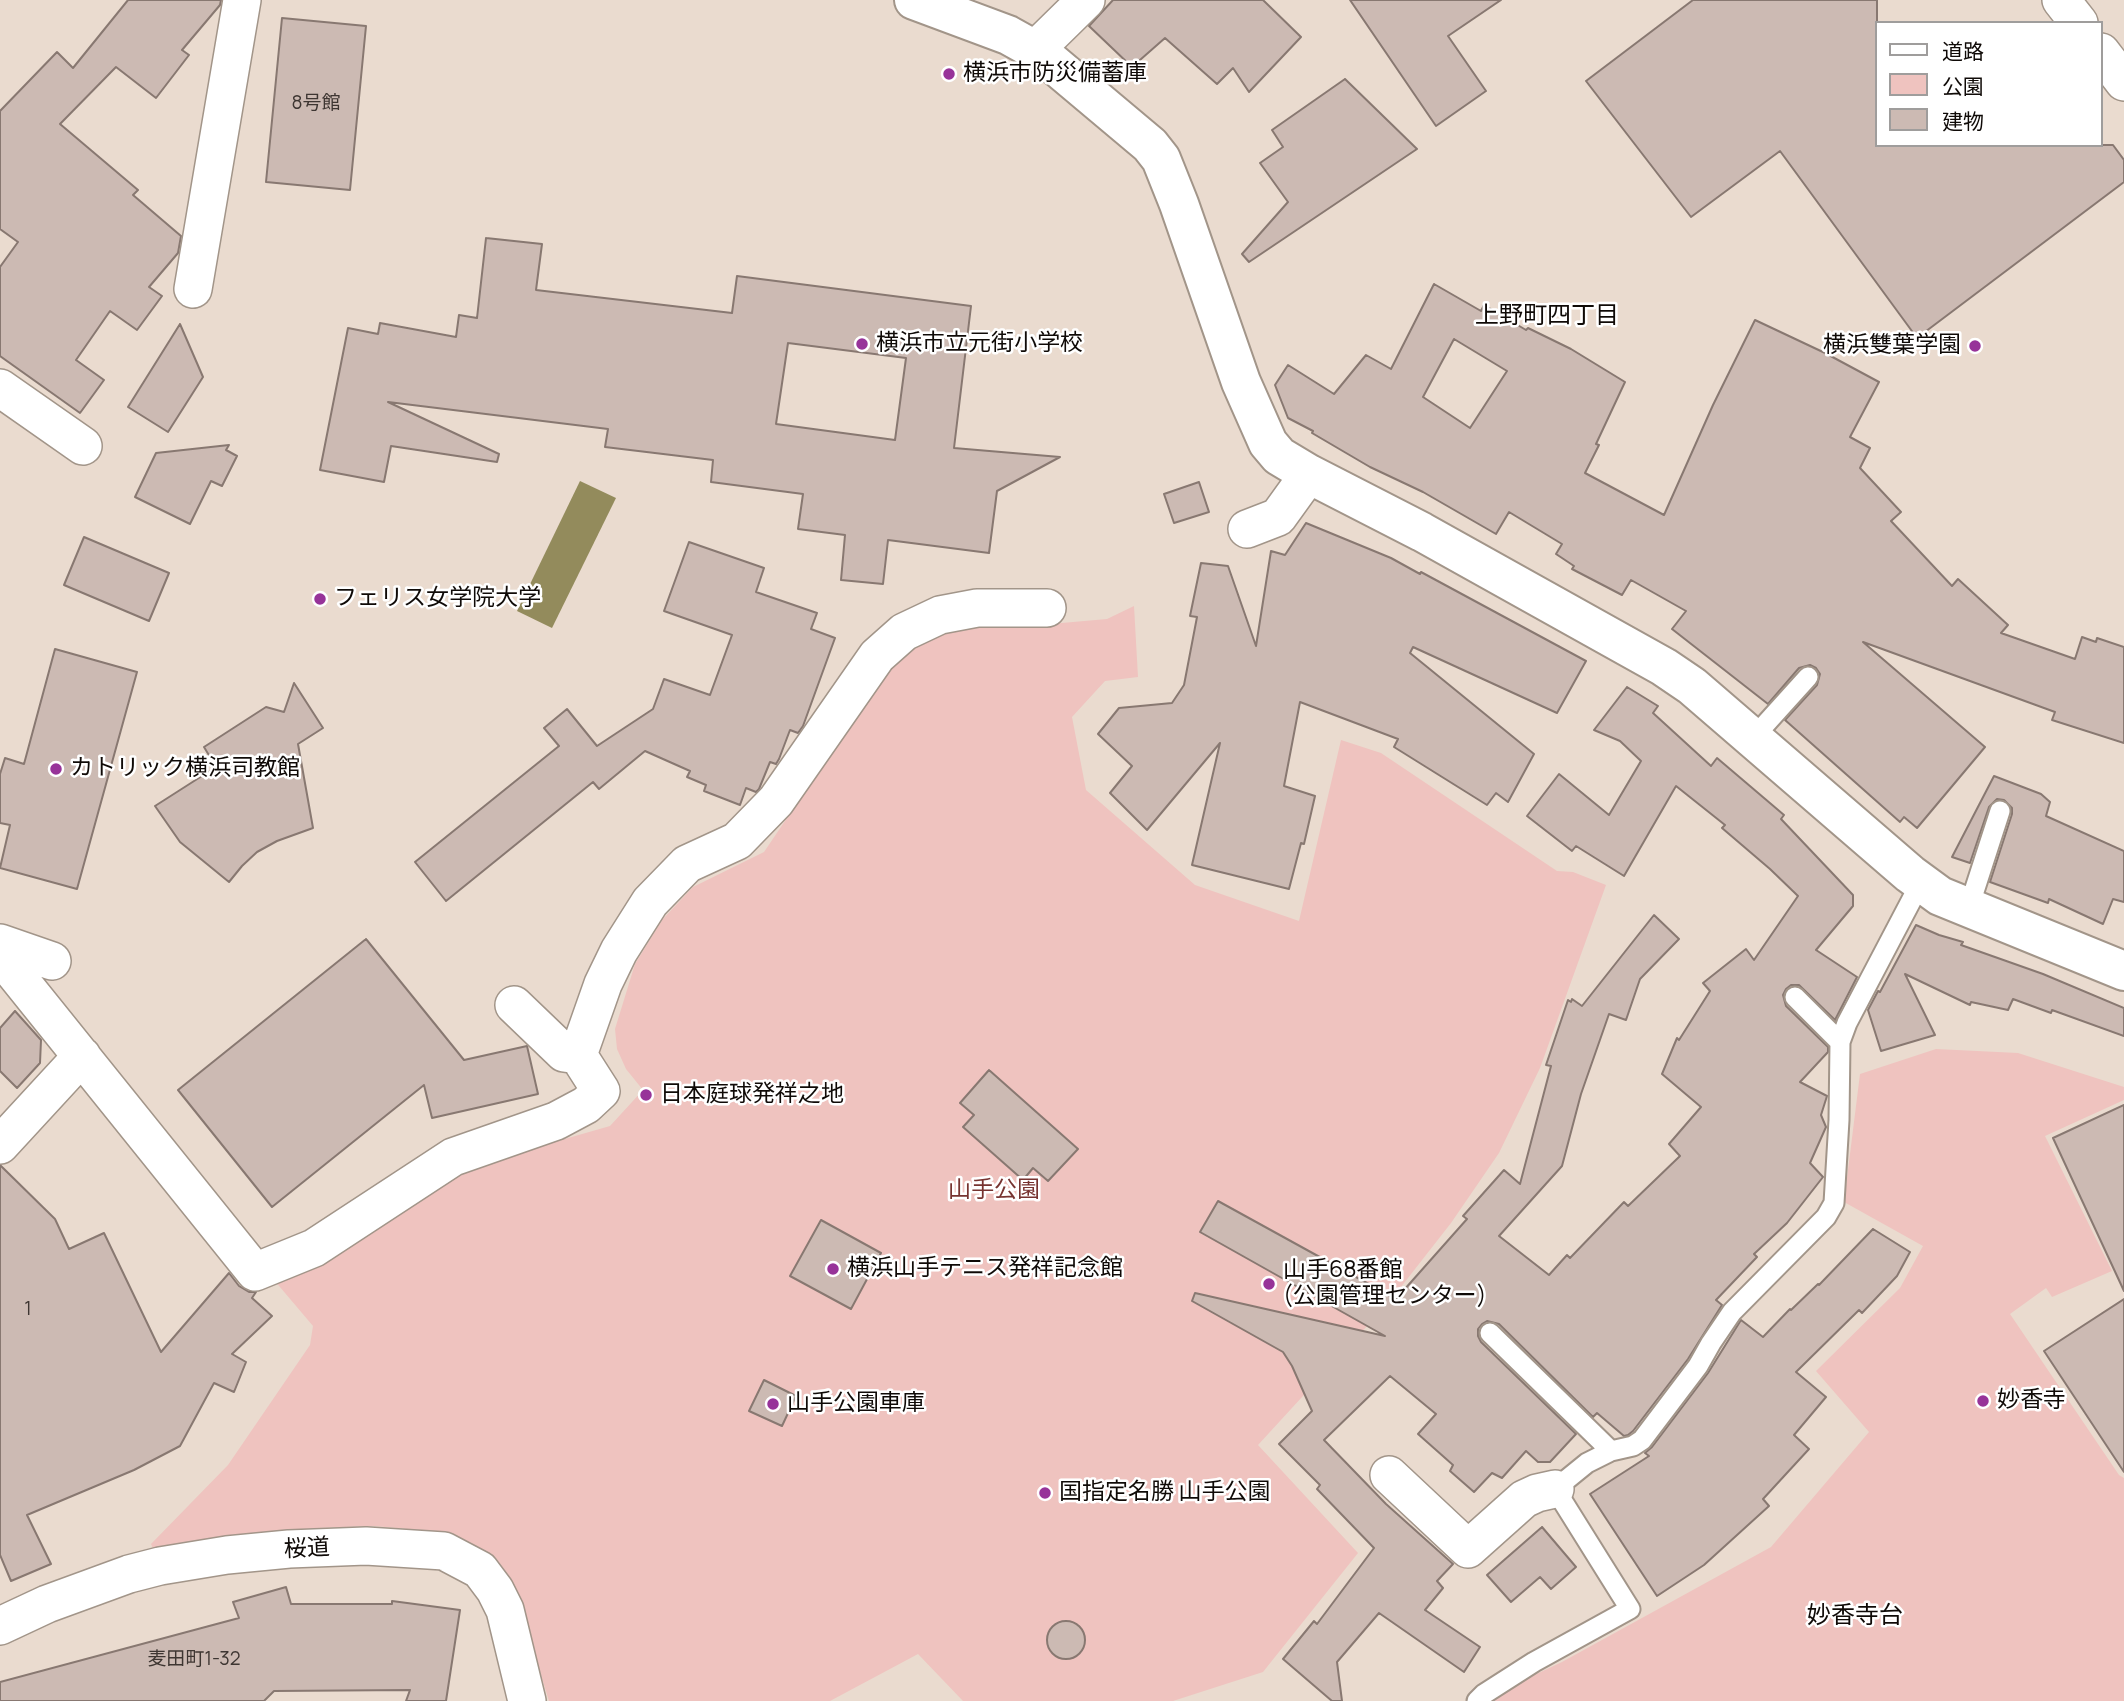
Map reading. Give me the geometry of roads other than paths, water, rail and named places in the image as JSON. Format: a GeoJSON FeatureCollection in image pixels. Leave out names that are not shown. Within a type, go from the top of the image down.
{"type":"FeatureCollection","features":[{"type":"Feature","properties":{"kind":"street"},"geometry":{"type":"LineString","coordinates":[[193,289],[242,0]]}},
{"type":"Feature","properties":{"kind":"street"},"geometry":{"type":"LineString","coordinates":[[914,0],[1007,35],[1035,50],[1150,145],[1161,159],[1241,382],[1268,443],[1279,456],[1664,667],[1692,686],[1940,896],[2124,971]]}},
{"type":"Feature","properties":{"kind":"street"},"geometry":{"type":"LineString","coordinates":[[1035,50],[1086,0]]}},
{"type":"Feature","properties":{"kind":"street"},"geometry":{"type":"LineString","coordinates":[[2061,0],[2077,21]]}},
{"type":"Feature","properties":{"kind":"street"},"geometry":{"type":"LineString","coordinates":[[2103,55],[2124,82]]}},
{"type":"Feature","properties":{"kind":"street"},"geometry":{"type":"LineString","coordinates":[[0,388],[83,446]]}},
{"type":"Feature","properties":{"kind":"street"},"geometry":{"type":"LineString","coordinates":[[1247,529],[1278,517],[1309,474]]}},
{"type":"Feature","properties":{"kind":"street"},"geometry":{"type":"LineString","coordinates":[[578,1055],[603,984],[619,951],[650,902],[687,864],[737,841],[776,801],[877,656],[904,632],[940,615],[977,608],[1047,608]]}},
{"type":"Feature","properties":{"kind":"street"},"geometry":{"type":"LineString","coordinates":[[0,943],[52,961]]}},
{"type":"Feature","properties":{"kind":"street"},"geometry":{"type":"LineString","coordinates":[[0,955],[255,1272],[314,1248],[453,1157],[556,1121],[586,1105],[601,1091],[578,1055],[564,1053],[514,1004]]}},
{"type":"Feature","properties":{"kind":"street"},"geometry":{"type":"LineString","coordinates":[[0,1145],[82,1056]]}},
{"type":"Feature","properties":{"kind":"street"},"geometry":{"type":"LineString","coordinates":[[1389,1475],[1468,1549],[1524,1499],[1555,1489]]}},
{"type":"Feature","properties":{"kind":"street","name":"桜道"},"geometry":{"type":"LineString","coordinates":[[0,1626],[47,1604],[129,1574],[160,1566],[227,1555],[289,1549],[366,1546],[444,1551],[480,1570],[495,1590],[505,1610],[527,1701]]}},
{"type":"Feature","properties":{"kind":"lane"},"geometry":{"type":"LineString","coordinates":[[1752,739],[1808,677]]}},
{"type":"Feature","properties":{"kind":"lane"},"geometry":{"type":"LineString","coordinates":[[1969,907],[2000,811]]}},
{"type":"Feature","properties":{"kind":"lane"},"geometry":{"type":"LineString","coordinates":[[1477,1701],[1490,1689],[1534,1662],[1630,1609],[1555,1489],[1587,1463],[1642,1440],[1691,1375],[1732,1312],[1826,1217],[1834,1203],[1840,1042],[1847,1023],[1921,882]]}},
{"type":"Feature","properties":{"kind":"lane"},"geometry":{"type":"LineString","coordinates":[[1795,997],[1840,1042]]}},
{"type":"Feature","properties":{"kind":"lane"},"geometry":{"type":"LineString","coordinates":[[1490,1334],[1611,1451]]}},
{"type":"Feature","properties":{"kind":"place","name":"横浜市防災備蓄庫"},"geometry":{"type":"Point","coordinates":[949,74]}},
{"type":"Feature","properties":{"kind":"place","name":"横浜市立元街小学校"},"geometry":{"type":"Point","coordinates":[862,344]}},
{"type":"Feature","properties":{"kind":"place","name":"横浜雙葉学園"},"geometry":{"type":"Point","coordinates":[1975,346]}},
{"type":"Feature","properties":{"kind":"place","name":"フェリス女学院大学"},"geometry":{"type":"Point","coordinates":[320,599]}},
{"type":"Feature","properties":{"kind":"place","name":"カトリック横浜司教館"},"geometry":{"type":"Point","coordinates":[56,769]}},
{"type":"Feature","properties":{"kind":"place","name":"日本庭球発祥之地"},"geometry":{"type":"Point","coordinates":[646,1095]}},
{"type":"Feature","properties":{"kind":"place","name":"横浜山手テニス発祥記念館"},"geometry":{"type":"Point","coordinates":[833,1269]}},
{"type":"Feature","properties":{"kind":"place","name":"山手68番館 (公園管理センター)"},"geometry":{"type":"Point","coordinates":[1269,1284]}},
{"type":"Feature","properties":{"kind":"place","name":"妙香寺"},"geometry":{"type":"Point","coordinates":[1983,1401]}},
{"type":"Feature","properties":{"kind":"place","name":"山手公園車庫"},"geometry":{"type":"Point","coordinates":[773,1404]}},
{"type":"Feature","properties":{"kind":"place","name":"国指定名勝 山手公園"},"geometry":{"type":"Point","coordinates":[1045,1493]}},
{"type":"Feature","properties":{"kind":"district","name":"上野町四丁目"},"geometry":{"type":"Point","coordinates":[1547,316]}},
{"type":"Feature","properties":{"kind":"district","name":"妙香寺台"},"geometry":{"type":"Point","coordinates":[1855,1616]}},
{"type":"Feature","properties":{"kind":"park label","name":"山手公園"},"geometry":{"type":"Point","coordinates":[994,1191]}}]}
